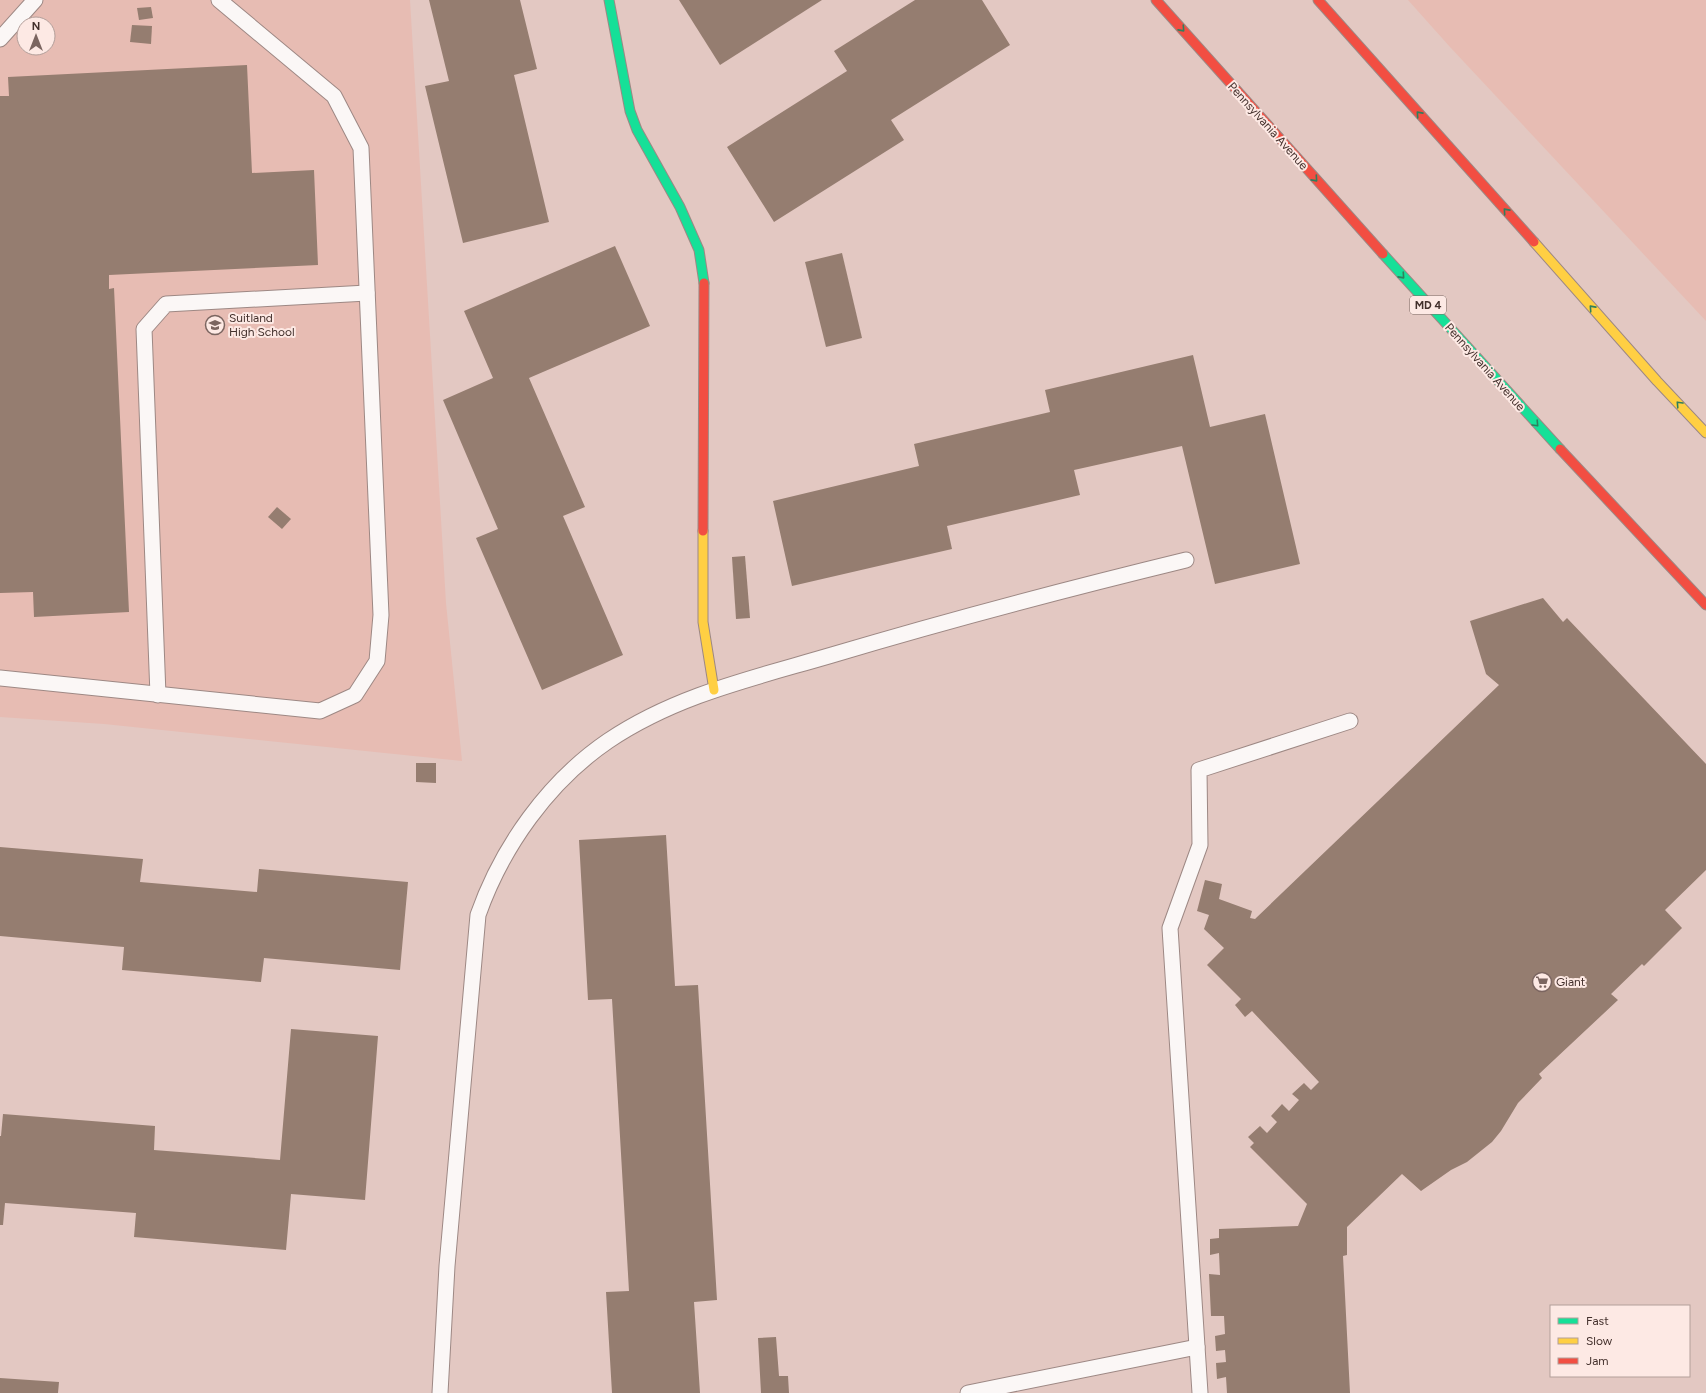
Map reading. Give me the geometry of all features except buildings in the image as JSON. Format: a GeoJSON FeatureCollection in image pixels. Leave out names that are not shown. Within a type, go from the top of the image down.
{"type":"FeatureCollection","features":[{"type":"Feature","properties":{"kind":"main road"},"geometry":{"type":"LineString","coordinates":[[609,0],[630,111],[637,130],[686,222],[699,250],[704,276],[703,622],[714,690]]}},
{"type":"Feature","properties":{"kind":"main road","name":"Pennsylvania Avenue"},"geometry":{"type":"LineString","coordinates":[[1156,0],[1508,393],[1706,605]]}},
{"type":"Feature","properties":{"kind":"main road"},"geometry":{"type":"LineString","coordinates":[[1318,0],[1657,381],[1706,433]]}},
{"type":"Feature","properties":{"kind":"lane"},"geometry":{"type":"LineString","coordinates":[[0,39],[36,0]]}},
{"type":"Feature","properties":{"kind":"lane"},"geometry":{"type":"LineString","coordinates":[[0,678],[320,711],[356,695],[377,661],[381,614],[361,148],[334,96],[219,0]]}},
{"type":"Feature","properties":{"kind":"lane"},"geometry":{"type":"LineString","coordinates":[[158,695],[144,329],[166,304],[367,293]]}},
{"type":"Feature","properties":{"kind":"lane"},"geometry":{"type":"LineString","coordinates":[[440,1393],[446,1266],[478,915],[486,893],[500,864],[525,825],[548,795],[583,760],[608,742],[653,714],[714,690],[862,646],[1030,600],[1186,560]]}},
{"type":"Feature","properties":{"kind":"lane"},"geometry":{"type":"LineString","coordinates":[[1200,1393],[1170,928],[1200,845],[1199,770],[1350,721]]}},
{"type":"Feature","properties":{"kind":"lane"},"geometry":{"type":"LineString","coordinates":[[968,1393],[1197,1347]]}},
{"type":"Feature","properties":{"kind":"shaded area","name":"Suitland High School"},"geometry":{"type":"Polygon","coordinates":[[[0,0],[410,0],[446,603],[462,761],[104,724],[0,717],[0,0]]]}},
{"type":"Feature","properties":{"kind":"shaded area"},"geometry":{"type":"Polygon","coordinates":[[[1408,0],[1706,0],[1706,321],[1450,47],[1408,0]]]}},
{"type":"Feature","properties":{"kind":"traffic: fast"},"geometry":{"type":"LineString","coordinates":[[609,0],[630,111],[637,130],[680,207],[699,250],[704,283]]}},
{"type":"Feature","properties":{"kind":"traffic: fast"},"geometry":{"type":"LineString","coordinates":[[1383,254],[1560,449]]}},
{"type":"Feature","properties":{"kind":"traffic: slow"},"geometry":{"type":"LineString","coordinates":[[1534,242],[1657,381],[1706,433]]}},
{"type":"Feature","properties":{"kind":"traffic: slow"},"geometry":{"type":"LineString","coordinates":[[703,531],[703,622],[714,690]]}},
{"type":"Feature","properties":{"kind":"traffic: jam"},"geometry":{"type":"LineString","coordinates":[[1156,0],[1383,254]]}},
{"type":"Feature","properties":{"kind":"traffic: jam"},"geometry":{"type":"LineString","coordinates":[[1318,0],[1534,242]]}},
{"type":"Feature","properties":{"kind":"traffic: jam"},"geometry":{"type":"LineString","coordinates":[[703,531],[704,283]]}},
{"type":"Feature","properties":{"kind":"traffic: jam"},"geometry":{"type":"LineString","coordinates":[[1560,449],[1706,605]]}},
{"type":"Feature","properties":{"kind":"place","name":"Suitland High School"},"geometry":{"type":"Point","coordinates":[215,325]}},
{"type":"Feature","properties":{"kind":"place","name":"Giant"},"geometry":{"type":"Point","coordinates":[1542,982]}}]}
